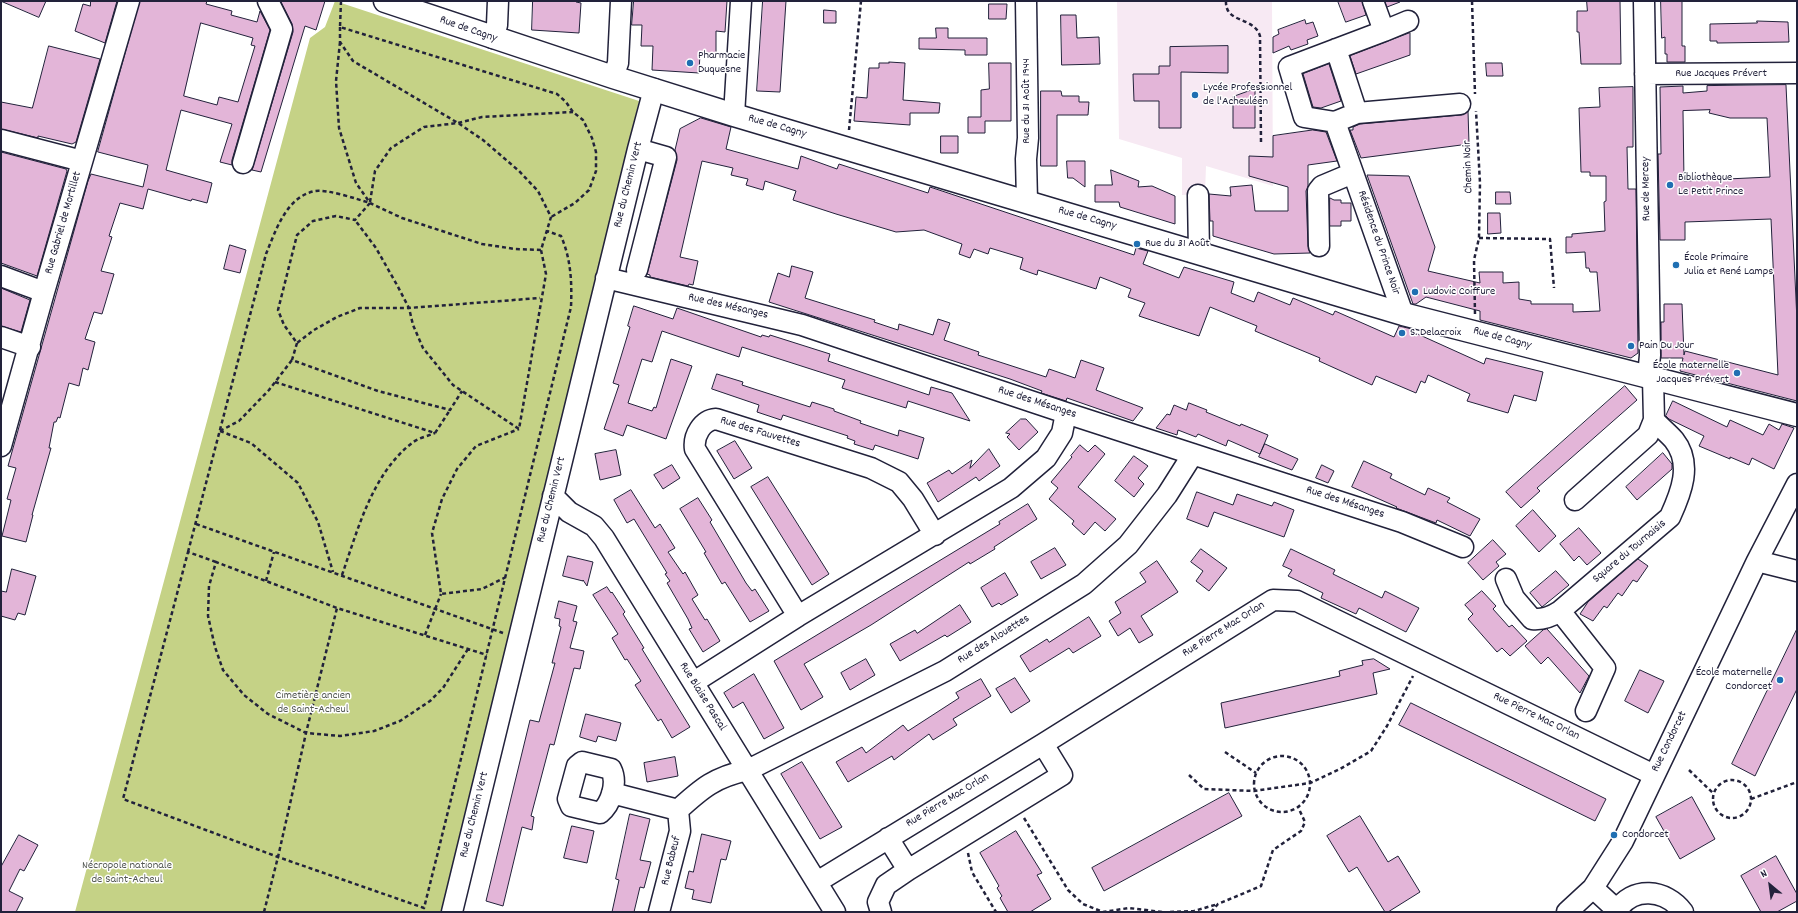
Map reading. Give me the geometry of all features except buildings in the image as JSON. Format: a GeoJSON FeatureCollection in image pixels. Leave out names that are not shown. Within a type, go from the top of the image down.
{"type":"FeatureCollection","features":[{"type":"Feature","properties":{"kind":"main road","name":"Rue de Cagny"},"geometry":{"type":"LineString","coordinates":[[384,1],[493,38],[734,115],[1403,314],[1797,415]]}},
{"type":"Feature","properties":{"kind":"street","name":"Rue Gabriel de Mortillet"},"geometry":{"type":"LineString","coordinates":[[1,446],[44,292],[129,1]]}},
{"type":"Feature","properties":{"kind":"street"},"geometry":{"type":"LineString","coordinates":[[243,162],[282,29],[268,1]]}},
{"type":"Feature","properties":{"kind":"street"},"geometry":{"type":"LineString","coordinates":[[493,38],[497,25],[498,1]]}},
{"type":"Feature","properties":{"kind":"street"},"geometry":{"type":"LineString","coordinates":[[613,77],[618,63],[621,1]]}},
{"type":"Feature","properties":{"kind":"street"},"geometry":{"type":"LineString","coordinates":[[734,115],[741,1]]}},
{"type":"Feature","properties":{"kind":"street","name":"Rue du 31 Août 1944"},"geometry":{"type":"LineString","coordinates":[[1026,1],[1028,138],[1026,159],[1027,202]]}},
{"type":"Feature","properties":{"kind":"street"},"geometry":{"type":"LineString","coordinates":[[1373,1],[1384,31]]}},
{"type":"Feature","properties":{"kind":"street","name":"Rue de Mercey"},"geometry":{"type":"LineString","coordinates":[[1644,1],[1651,378]]}},
{"type":"Feature","properties":{"kind":"street"},"geometry":{"type":"LineString","coordinates":[[1408,21],[1289,67],[1304,117],[1335,122],[1357,113],[1470,104]]}},
{"type":"Feature","properties":{"kind":"street"},"geometry":{"type":"LineString","coordinates":[[1336,49],[1357,113]]}},
{"type":"Feature","properties":{"kind":"street","name":"Rue Jacques Prévert"},"geometry":{"type":"LineString","coordinates":[[1646,74],[1797,73]]}},
{"type":"Feature","properties":{"kind":"street","name":"Rue du Chemin Vert"},"geometry":{"type":"LineString","coordinates":[[452,912],[606,278],[654,89]]}},
{"type":"Feature","properties":{"kind":"street","name":"Résidence du Prince Noir"},"geometry":{"type":"LineString","coordinates":[[1335,122],[1403,314]]}},
{"type":"Feature","properties":{"kind":"street"},"geometry":{"type":"LineString","coordinates":[[1,140],[82,161]]}},
{"type":"Feature","properties":{"kind":"street"},"geometry":{"type":"LineString","coordinates":[[636,270],[666,157],[638,148]]}},
{"type":"Feature","properties":{"kind":"street"},"geometry":{"type":"LineString","coordinates":[[1319,246],[1318,191],[1322,186],[1353,173]]}},
{"type":"Feature","properties":{"kind":"street"},"geometry":{"type":"LineString","coordinates":[[1198,194],[1199,253]]}},
{"type":"Feature","properties":{"kind":"street"},"geometry":{"type":"LineString","coordinates":[[1,276],[44,292]]}},
{"type":"Feature","properties":{"kind":"street","name":"Rue des Mésanges"},"geometry":{"type":"LineString","coordinates":[[606,278],[802,325],[1066,413],[1402,522],[1462,547]]}},
{"type":"Feature","properties":{"kind":"street"},"geometry":{"type":"LineString","coordinates":[[1,337],[30,346]]}},
{"type":"Feature","properties":{"kind":"street"},"geometry":{"type":"LineString","coordinates":[[1575,500],[1648,435],[1654,420],[1651,378]]}},
{"type":"Feature","properties":{"kind":"street"},"geometry":{"type":"LineString","coordinates":[[694,682],[798,616],[1011,488],[1046,458],[1062,434],[1066,413]]}},
{"type":"Feature","properties":{"kind":"street","name":"Rue des Fauvettes"},"geometry":{"type":"LineString","coordinates":[[798,616],[695,449],[694,440],[702,426],[711,419],[716,419],[871,468],[899,482],[913,499],[935,535]]}},
{"type":"Feature","properties":{"kind":"street","name":"Square du Tournaisis"},"geometry":{"type":"LineString","coordinates":[[1506,579],[1514,598],[1532,620],[1549,618],[1560,611],[1670,517],[1680,496],[1684,474],[1682,456],[1674,441],[1654,420]]}},
{"type":"Feature","properties":{"kind":"street","name":"Rue des Alouettes"},"geometry":{"type":"LineString","coordinates":[[748,770],[945,671],[1084,584],[1128,546],[1167,495],[1193,454]]}},
{"type":"Feature","properties":{"kind":"street","name":"Rue Condorcet"},"geometry":{"type":"LineString","coordinates":[[1567,912],[1593,888],[1623,841],[1757,561],[1792,505],[1797,484]]}},
{"type":"Feature","properties":{"kind":"street","name":"Rue Blaise Pascal"},"geometry":{"type":"LineString","coordinates":[[553,496],[570,512],[594,526],[604,538],[835,912]]}},
{"type":"Feature","properties":{"kind":"street"},"geometry":{"type":"LineString","coordinates":[[1757,561],[1797,571]]}},
{"type":"Feature","properties":{"kind":"street","name":"Rue Pierre Mac Orlan"},"geometry":{"type":"LineString","coordinates":[[817,882],[1043,744],[1273,600],[1297,601],[1654,774]]}},
{"type":"Feature","properties":{"kind":"street"},"geometry":{"type":"LineString","coordinates":[[1560,611],[1605,668],[1586,711]]}},
{"type":"Feature","properties":{"kind":"street"},"geometry":{"type":"LineString","coordinates":[[881,912],[878,902],[886,885],[1062,775],[1043,744]]}},
{"type":"Feature","properties":{"kind":"street"},"geometry":{"type":"LineString","coordinates":[[612,793],[678,810],[702,788],[728,774],[748,770]]}},
{"type":"Feature","properties":{"kind":"street","name":"Rue Babeuf"},"geometry":{"type":"LineString","coordinates":[[659,912],[680,831],[678,810]]}},
{"type":"Feature","properties":{"kind":"street"},"geometry":{"type":"LineString","coordinates":[[888,838],[908,870]]}},
{"type":"Feature","properties":{"kind":"street"},"geometry":{"type":"LineString","coordinates":[[1593,888],[1616,911],[1631,897],[1641,893],[1650,893],[1660,894],[1669,898],[1683,912]]}},
{"type":"Feature","properties":{"kind":"path"},"geometry":{"type":"LineString","coordinates":[[341,1],[340,42],[336,81],[339,128],[356,183],[370,203]]}},
{"type":"Feature","properties":{"kind":"path"},"geometry":{"type":"LineString","coordinates":[[847,148],[861,1]]}},
{"type":"Feature","properties":{"kind":"path"},"geometry":{"type":"LineString","coordinates":[[1226,1],[1229,11],[1234,17],[1253,25],[1258,29],[1260,36],[1261,142]]}},
{"type":"Feature","properties":{"kind":"path","name":"Chemin Noir"},"geometry":{"type":"LineString","coordinates":[[1472,1],[1470,104],[1480,183],[1480,238],[1474,260],[1475,332]]}},
{"type":"Feature","properties":{"kind":"path"},"geometry":{"type":"LineString","coordinates":[[340,27],[557,94],[566,102],[573,112],[583,120],[592,138],[596,152],[596,171],[589,190],[575,203],[551,217]]}},
{"type":"Feature","properties":{"kind":"path"},"geometry":{"type":"LineString","coordinates":[[340,42],[353,61],[458,123],[483,140],[520,171],[538,192],[551,217],[541,250],[546,274],[540,298],[536,334],[519,429]]}},
{"type":"Feature","properties":{"kind":"path"},"geometry":{"type":"LineString","coordinates":[[355,220],[370,203],[375,171],[391,148],[424,127],[458,123],[482,117],[573,112]]}},
{"type":"Feature","properties":{"kind":"path"},"geometry":{"type":"LineString","coordinates":[[541,250],[514,249],[482,244],[402,218],[370,203],[333,193],[316,191],[296,199],[280,220],[266,254],[123,799],[278,857],[424,908],[507,576],[531,468],[571,307],[572,283],[568,251],[561,236],[547,231]]}},
{"type":"Feature","properties":{"kind":"path"},"geometry":{"type":"LineString","coordinates":[[297,343],[284,325],[278,310],[297,235],[313,221],[336,216],[355,220],[376,248],[409,308],[413,325],[424,348],[453,385],[519,429]]}},
{"type":"Feature","properties":{"kind":"path"},"geometry":{"type":"LineString","coordinates":[[1480,238],[1550,238],[1554,288]]}},
{"type":"Feature","properties":{"kind":"path"},"geometry":{"type":"LineString","coordinates":[[220,431],[239,421],[275,382],[292,360],[297,343],[314,330],[336,317],[360,308],[409,308],[540,298]]}},
{"type":"Feature","properties":{"kind":"path"},"geometry":{"type":"LineString","coordinates":[[292,360],[378,391],[450,410]]}},
{"type":"Feature","properties":{"kind":"path"},"geometry":{"type":"LineString","coordinates":[[275,382],[435,433]]}},
{"type":"Feature","properties":{"kind":"path"},"geometry":{"type":"LineString","coordinates":[[342,575],[373,492],[392,461],[414,442],[435,433],[462,391]]}},
{"type":"Feature","properties":{"kind":"path"},"geometry":{"type":"LineString","coordinates":[[425,635],[441,594],[432,533],[442,499],[457,469],[476,446],[519,429]]}},
{"type":"Feature","properties":{"kind":"path"},"geometry":{"type":"LineString","coordinates":[[220,431],[251,443],[298,483],[318,522],[333,573]]}},
{"type":"Feature","properties":{"kind":"path"},"geometry":{"type":"LineString","coordinates":[[196,524],[493,630]]}},
{"type":"Feature","properties":{"kind":"path"},"geometry":{"type":"LineString","coordinates":[[188,552],[337,608],[487,655]]}},
{"type":"Feature","properties":{"kind":"path"},"geometry":{"type":"LineString","coordinates":[[266,581],[274,552]]}},
{"type":"Feature","properties":{"kind":"path"},"geometry":{"type":"LineString","coordinates":[[216,562],[209,586],[208,616],[215,647],[223,670],[244,695],[268,714],[306,733],[340,736],[374,731],[400,721],[430,701],[443,688],[468,648]]}},
{"type":"Feature","properties":{"kind":"path"},"geometry":{"type":"LineString","coordinates":[[441,594],[482,589],[507,576]]}},
{"type":"Feature","properties":{"kind":"path"},"geometry":{"type":"LineString","coordinates":[[264,912],[337,608]]}},
{"type":"Feature","properties":{"kind":"path"},"geometry":{"type":"LineString","coordinates":[[1189,775],[1204,788],[1254,791],[1310,783],[1340,769],[1371,751],[1387,726],[1421,661]]}},
{"type":"Feature","properties":{"kind":"path"},"geometry":{"type":"LineString","coordinates":[[1225,752],[1256,773]]}},
{"type":"Feature","properties":{"kind":"path"},"geometry":{"type":"LineString","coordinates":[[1278,756],[1287,756],[1296,760],[1303,765],[1308,774],[1310,783],[1309,792],[1305,801],[1290,811],[1281,813],[1272,811],[1264,806],[1254,791],[1256,773],[1261,765],[1269,759],[1278,756]]}},
{"type":"Feature","properties":{"kind":"path"},"geometry":{"type":"LineString","coordinates":[[1689,770],[1713,793],[1714,806],[1722,816],[1729,818],[1741,816],[1746,812],[1751,799],[1748,788],[1738,781],[1732,780],[1720,784],[1713,793]]}},
{"type":"Feature","properties":{"kind":"path"},"geometry":{"type":"LineString","coordinates":[[1751,799],[1797,782]]}},
{"type":"Feature","properties":{"kind":"path"},"geometry":{"type":"LineString","coordinates":[[1015,804],[1068,890],[1083,904],[1104,912],[1129,908],[1162,912]]}},
{"type":"Feature","properties":{"kind":"path"},"geometry":{"type":"LineString","coordinates":[[1170,912],[1194,911],[1218,904],[1261,886],[1273,850],[1302,831],[1305,822],[1298,807]]}},
{"type":"Feature","properties":{"kind":"path"},"geometry":{"type":"LineString","coordinates":[[965,835],[972,872],[996,912]]}},
{"type":"Feature","properties":{"kind":"path"},"geometry":{"type":"LineString","coordinates":[[1212,912],[1218,904]]}},
{"type":"Feature","properties":{"kind":"shaded area","name":"Lycée Professionnel de l'Acheuléen"},"geometry":{"type":"Polygon","coordinates":[[[1117,1],[1272,1],[1273,186],[1206,166],[1205,194],[1182,195],[1182,158],[1119,139],[1117,1]]]}},
{"type":"Feature","properties":{"kind":"green space","name":"Cimetière ancien de Saint-Acheul"},"geometry":{"type":"Polygon","coordinates":[[[335,1],[639,101],[443,912],[75,912],[310,38],[325,27],[335,1]]]}},
{"type":"Feature","properties":{"kind":"place","name":"Pharmacie Duquesne"},"geometry":{"type":"Point","coordinates":[690,63]}},
{"type":"Feature","properties":{"kind":"place","name":"Lycée Professionnel de l'Acheuléen"},"geometry":{"type":"Point","coordinates":[1195,95]}},
{"type":"Feature","properties":{"kind":"place","name":"Bibliothèque Le Petit Prince"},"geometry":{"type":"Point","coordinates":[1670,185]}},
{"type":"Feature","properties":{"kind":"place","name":"Rue du 31 Août"},"geometry":{"type":"Point","coordinates":[1137,244]}},
{"type":"Feature","properties":{"kind":"place","name":"École Primaire Julia et René Lamps"},"geometry":{"type":"Point","coordinates":[1676,265]}},
{"type":"Feature","properties":{"kind":"place","name":"Ludovic Coiffure"},"geometry":{"type":"Point","coordinates":[1415,292]}},
{"type":"Feature","properties":{"kind":"place","name":"S. Delacroix"},"geometry":{"type":"Point","coordinates":[1402,333]}},
{"type":"Feature","properties":{"kind":"place","name":"Pain Du Jour"},"geometry":{"type":"Point","coordinates":[1631,346]}},
{"type":"Feature","properties":{"kind":"place","name":"École maternelle Jacques Prévert"},"geometry":{"type":"Point","coordinates":[1737,373]}},
{"type":"Feature","properties":{"kind":"place","name":"École maternelle Condorcet"},"geometry":{"type":"Point","coordinates":[1780,680]}},
{"type":"Feature","properties":{"kind":"place","name":"Condorcet"},"geometry":{"type":"Point","coordinates":[1614,835]}},
{"type":"Feature","properties":{"kind":"park label","name":"Nécropole nationale de Saint-Acheul"},"geometry":{"type":"Point","coordinates":[127,873]}}]}
